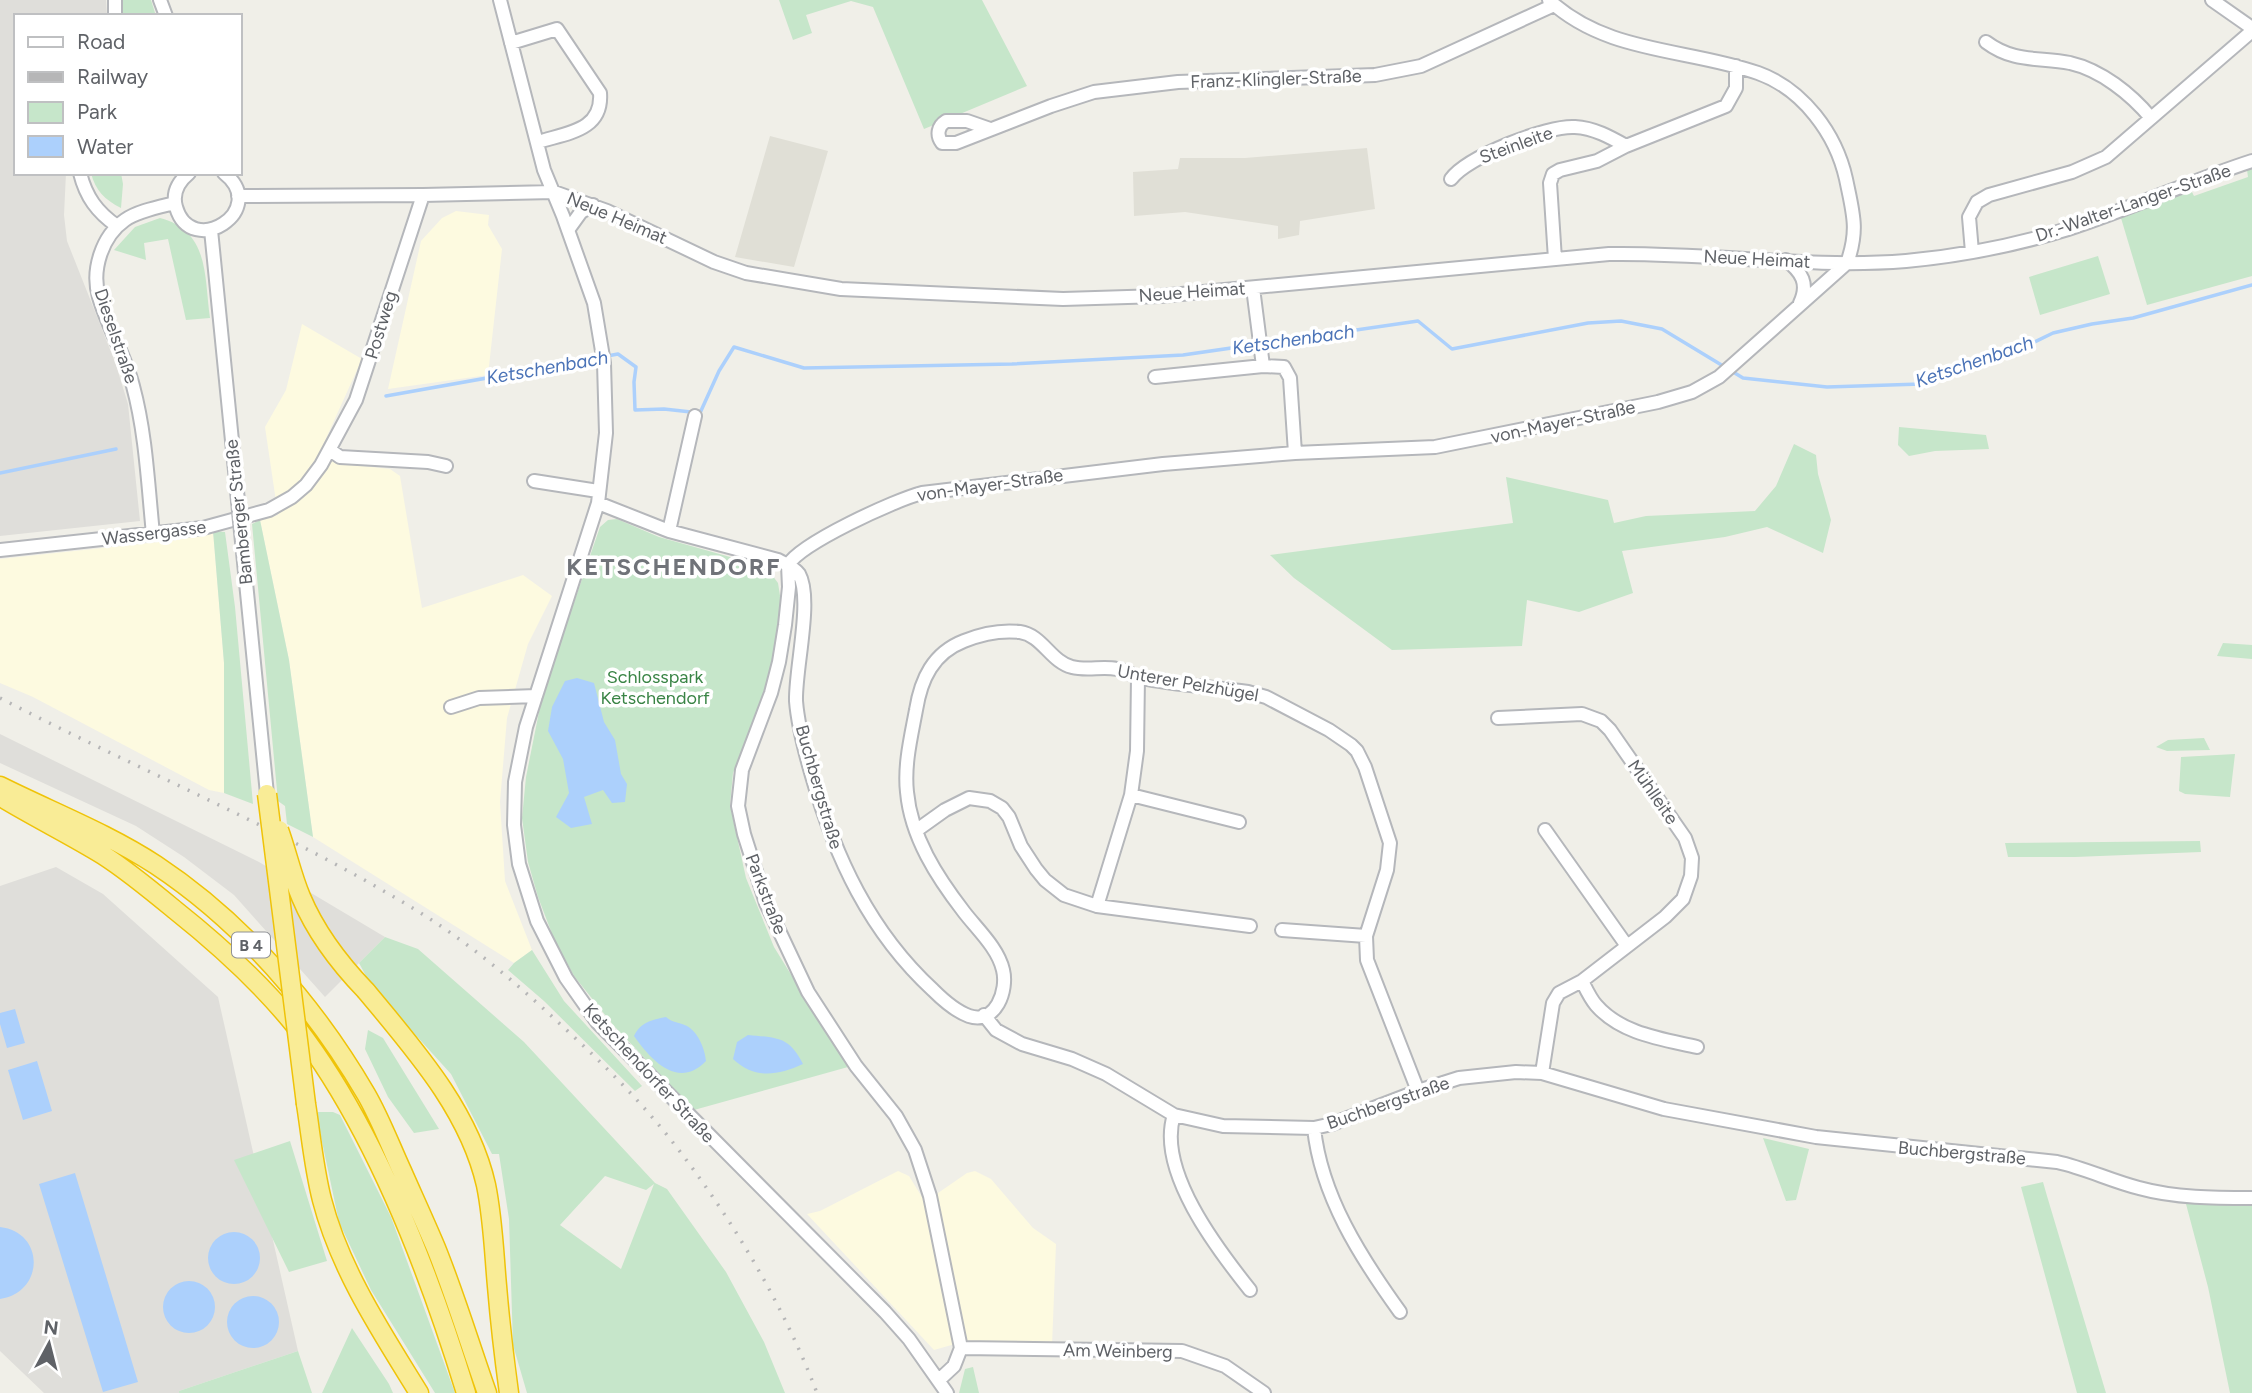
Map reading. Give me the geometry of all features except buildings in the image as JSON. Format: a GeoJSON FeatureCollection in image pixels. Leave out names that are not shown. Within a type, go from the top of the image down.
{"type":"FeatureCollection","features":[{"type":"Feature","properties":{"kind":"highway","name":"B 4"},"geometry":{"type":"LineString","coordinates":[[0,786],[117,841],[189,890],[278,972],[312,1013],[367,1096],[387,1137],[436,1250],[487,1393]]}},
{"type":"Feature","properties":{"kind":"highway"},"geometry":{"type":"LineString","coordinates":[[267,793],[301,898],[327,945],[409,1043],[449,1099],[465,1129],[485,1183],[492,1223],[509,1393]]}},
{"type":"Feature","properties":{"kind":"highway"},"geometry":{"type":"LineString","coordinates":[[267,793],[306,1104],[322,1201],[335,1238],[373,1318],[419,1393]]}},
{"type":"Feature","properties":{"kind":"highway","name":"B 4"},"geometry":{"type":"LineString","coordinates":[[0,797],[105,856],[156,894],[234,960],[297,1028],[354,1115],[377,1160],[419,1258],[466,1393]]}},
{"type":"Feature","properties":{"kind":"street","name":"Ketschendorfer Straße"},"geometry":{"type":"LineString","coordinates":[[500,0],[544,170],[594,303],[603,357],[606,433],[598,497],[526,727],[515,782],[516,845],[537,921],[566,978],[591,1014],[618,1045],[885,1312],[909,1339],[947,1393]]}},
{"type":"Feature","properties":{"kind":"street"},"geometry":{"type":"LineString","coordinates":[[1972,252],[1969,217],[1976,202],[1989,195],[2073,172],[2106,157],[2252,30],[2212,0]]}},
{"type":"Feature","properties":{"kind":"street"},"geometry":{"type":"LineString","coordinates":[[1551,2],[1592,30],[1627,43],[1737,66],[1760,74],[1778,82],[1805,104],[1822,123],[1835,144],[1844,170],[1854,220],[1854,243],[1847,263]]}},
{"type":"Feature","properties":{"kind":"street","name":"Franz-Klingler-Straße"},"geometry":{"type":"LineString","coordinates":[[990,129],[1094,92],[1178,82],[1375,75],[1399,71],[1421,66],[1551,2]]}},
{"type":"Feature","properties":{"kind":"street"},"geometry":{"type":"LineString","coordinates":[[511,43],[557,29],[600,93],[597,116],[591,123],[538,142]]}},
{"type":"Feature","properties":{"kind":"street"},"geometry":{"type":"LineString","coordinates":[[1986,42],[1996,50],[2014,57],[2087,67],[2138,103],[2151,118]]}},
{"type":"Feature","properties":{"kind":"street"},"geometry":{"type":"LineString","coordinates":[[1555,258],[1550,183],[1553,174],[1597,160],[1726,106],[1736,88],[1737,66]]}},
{"type":"Feature","properties":{"kind":"street","name":"Steinleite"},"geometry":{"type":"LineString","coordinates":[[1451,179],[1469,163],[1518,141],[1555,129],[1590,129],[1604,133],[1626,146]]}},
{"type":"Feature","properties":{"kind":"street","name":"Dr.-Walter-Langer-Straße"},"geometry":{"type":"LineString","coordinates":[[1847,263],[1908,261],[1972,252],[2069,228],[2252,161]]}},
{"type":"Feature","properties":{"kind":"street"},"geometry":{"type":"LineString","coordinates":[[80,175],[83,187],[93,205],[117,226],[127,218],[175,203]]}},
{"type":"Feature","properties":{"kind":"street"},"geometry":{"type":"LineString","coordinates":[[187,175],[176,191],[175,203],[179,215],[187,224],[198,230],[211,230],[222,226],[231,219],[237,208],[238,197],[234,184],[225,175]]}},
{"type":"Feature","properties":{"kind":"street"},"geometry":{"type":"LineString","coordinates":[[238,197],[554,192]]}},
{"type":"Feature","properties":{"kind":"street","name":"Neue Heimat"},"geometry":{"type":"LineString","coordinates":[[554,192],[593,205],[714,262],[746,273],[814,287],[1063,299],[1160,296],[1555,258],[1642,253],[1847,263]]}},
{"type":"Feature","properties":{"kind":"street","name":"Postweg"},"geometry":{"type":"LineString","coordinates":[[330,450],[356,400],[423,195]]}},
{"type":"Feature","properties":{"kind":"street"},"geometry":{"type":"LineString","coordinates":[[568,230],[581,212],[593,205]]}},
{"type":"Feature","properties":{"kind":"street","name":"Dieselstraße"},"geometry":{"type":"LineString","coordinates":[[117,226],[102,249],[96,283],[101,304],[125,358],[134,390],[153,534]]}},
{"type":"Feature","properties":{"kind":"street","name":"Bamberger Straße"},"geometry":{"type":"LineString","coordinates":[[211,230],[267,793]]}},
{"type":"Feature","properties":{"kind":"street"},"geometry":{"type":"LineString","coordinates":[[1785,260],[1804,277],[1804,295],[1799,304]]}},
{"type":"Feature","properties":{"kind":"street","name":"von-Mayer-Straße"},"geometry":{"type":"LineString","coordinates":[[788,565],[798,552],[900,499],[922,493],[1163,464],[1295,453],[1435,447],[1692,393],[1719,377],[1847,263]]}},
{"type":"Feature","properties":{"kind":"street"},"geometry":{"type":"LineString","coordinates":[[1253,288],[1262,360]]}},
{"type":"Feature","properties":{"kind":"street"},"geometry":{"type":"LineString","coordinates":[[1154,377],[1262,360],[1279,366],[1288,371],[1295,453]]}},
{"type":"Feature","properties":{"kind":"street"},"geometry":{"type":"LineString","coordinates":[[669,531],[695,416]]}},
{"type":"Feature","properties":{"kind":"street"},"geometry":{"type":"LineString","coordinates":[[330,450],[340,457],[428,462],[446,466]]}},
{"type":"Feature","properties":{"kind":"street","name":"Wassergasse"},"geometry":{"type":"LineString","coordinates":[[0,550],[153,534],[231,522],[269,510],[292,497],[306,485],[330,450]]}},
{"type":"Feature","properties":{"kind":"street"},"geometry":{"type":"LineString","coordinates":[[534,481],[598,497],[669,531],[788,565]]}},
{"type":"Feature","properties":{"kind":"street","name":"Buchbergstraße"},"geometry":{"type":"LineString","coordinates":[[788,565],[799,574],[804,597],[796,702],[800,725],[832,841],[864,905],[903,958],[931,989],[955,1009],[970,1017],[984,1015],[996,1031],[1022,1044],[1072,1059],[1106,1074],[1174,1115],[1223,1126],[1314,1128],[1459,1078],[1516,1072],[1542,1073],[1664,1109],[1816,1137],[2056,1162],[2160,1193],[2252,1198]]}},
{"type":"Feature","properties":{"kind":"street","name":"Parkstraße"},"geometry":{"type":"LineString","coordinates":[[788,565],[789,587],[779,663],[771,693],[744,761],[738,806],[762,891],[797,971],[823,1018],[856,1066],[896,1116],[915,1150],[930,1196],[961,1348]]}},
{"type":"Feature","properties":{"kind":"street","name":"Unterer Pelzhügel"},"geometry":{"type":"LineString","coordinates":[[984,1015],[997,1006],[1005,989],[1004,971],[1000,960],[926,856],[906,791],[908,758],[919,694],[926,673],[944,651],[983,635],[1021,632],[1033,637],[1058,660],[1072,667],[1117,668],[1138,677],[1248,692],[1266,697],[1329,730],[1357,751],[1365,767],[1390,843],[1387,870],[1366,936],[1367,960],[1418,1091]]}},
{"type":"Feature","properties":{"kind":"street"},"geometry":{"type":"LineString","coordinates":[[1097,906],[1131,794],[1137,751],[1138,677]]}},
{"type":"Feature","properties":{"kind":"street"},"geometry":{"type":"LineString","coordinates":[[451,707],[479,698],[536,696]]}},
{"type":"Feature","properties":{"kind":"street","name":"Mühlleite"},"geometry":{"type":"LineString","coordinates":[[1498,718],[1582,714],[1601,721],[1685,838],[1692,858],[1691,876],[1683,899],[1665,917],[1582,982],[1559,993],[1553,1003],[1542,1073]]}},
{"type":"Feature","properties":{"kind":"street"},"geometry":{"type":"LineString","coordinates":[[1131,794],[1239,822]]}},
{"type":"Feature","properties":{"kind":"street"},"geometry":{"type":"LineString","coordinates":[[916,830],[945,810],[969,799],[990,801],[1002,808],[1009,817],[1021,846],[1045,880],[1064,895],[1097,906],[1250,926]]}},
{"type":"Feature","properties":{"kind":"street"},"geometry":{"type":"LineString","coordinates":[[1545,830],[1628,946]]}},
{"type":"Feature","properties":{"kind":"street"},"geometry":{"type":"LineString","coordinates":[[1282,930],[1366,936]]}},
{"type":"Feature","properties":{"kind":"street"},"geometry":{"type":"LineString","coordinates":[[1582,982],[1596,1005],[1610,1018],[1647,1036],[1697,1046]]}},
{"type":"Feature","properties":{"kind":"street"},"geometry":{"type":"LineString","coordinates":[[1174,1115],[1171,1124],[1171,1147],[1195,1212],[1219,1251],[1250,1290]]}},
{"type":"Feature","properties":{"kind":"street"},"geometry":{"type":"LineString","coordinates":[[1314,1128],[1323,1170],[1342,1218],[1367,1264],[1400,1312]]}},
{"type":"Feature","properties":{"kind":"street"},"geometry":{"type":"LineString","coordinates":[[939,1380],[954,1366],[961,1348]]}},
{"type":"Feature","properties":{"kind":"street","name":"Am Weinberg"},"geometry":{"type":"LineString","coordinates":[[961,1348],[1182,1351],[1225,1366],[1264,1393]]}},
{"type":"Feature","properties":{"kind":"shaded area"},"geometry":{"type":"Polygon","coordinates":[[[0,0],[106,0],[107,14],[14,14],[14,175],[66,175],[64,215],[67,241],[115,362],[128,404],[140,521],[0,536],[0,0]]]}},
{"type":"Feature","properties":{"kind":"shaded area"},"geometry":{"type":"Polygon","coordinates":[[[770,136],[828,151],[794,267],[735,257],[770,136]]]}},
{"type":"Feature","properties":{"kind":"shaded area"},"geometry":{"type":"Polygon","coordinates":[[[1367,148],[1375,209],[1300,221],[1299,235],[1278,239],[1278,226],[1185,212],[1134,216],[1133,172],[1178,169],[1180,158],[1245,158],[1367,148]]]}},
{"type":"Feature","properties":{"kind":"shaded area"},"geometry":{"type":"Polygon","coordinates":[[[456,211],[489,215],[488,225],[502,249],[488,375],[388,389],[421,241],[442,218],[456,211]]]}},
{"type":"Feature","properties":{"kind":"shaded area"},"geometry":{"type":"Polygon","coordinates":[[[302,324],[362,359],[323,445],[335,463],[390,469],[400,476],[422,608],[523,575],[552,596],[528,644],[507,718],[500,802],[505,881],[532,950],[514,963],[313,837],[289,660],[260,520],[278,515],[265,427],[286,390],[302,324]]]}},
{"type":"Feature","properties":{"kind":"shaded area"},"geometry":{"type":"Polygon","coordinates":[[[213,531],[224,663],[224,793],[209,790],[33,697],[0,683],[0,559],[177,540],[213,531]]]}},
{"type":"Feature","properties":{"kind":"shaded area"},"geometry":{"type":"Polygon","coordinates":[[[0,734],[259,862],[385,937],[325,997],[234,895],[184,857],[136,826],[0,763],[0,734]]]}},
{"type":"Feature","properties":{"kind":"shaded area"},"geometry":{"type":"Polygon","coordinates":[[[56,867],[103,894],[218,997],[298,1351],[179,1393],[44,1393],[0,1351],[0,886],[56,867]]]}},
{"type":"Feature","properties":{"kind":"shaded area"},"geometry":{"type":"Polygon","coordinates":[[[898,1171],[909,1176],[925,1202],[967,1173],[975,1171],[991,1179],[1033,1228],[1056,1244],[1052,1346],[955,1344],[934,1350],[807,1214],[820,1211],[898,1171]]]}},
{"type":"Feature","properties":{"kind":"green space"},"geometry":{"type":"Polygon","coordinates":[[[122,0],[151,0],[155,14],[122,14],[122,0]]]}},
{"type":"Feature","properties":{"kind":"green space"},"geometry":{"type":"Polygon","coordinates":[[[779,0],[982,0],[1027,86],[924,129],[873,7],[851,1],[806,15],[812,33],[793,40],[779,0]]]}},
{"type":"Feature","properties":{"kind":"green space"},"geometry":{"type":"Polygon","coordinates":[[[2252,168],[2252,276],[2147,305],[2121,218],[2191,190],[2194,196],[2248,177],[2247,170],[2252,168]]]}},
{"type":"Feature","properties":{"kind":"green space"},"geometry":{"type":"Polygon","coordinates":[[[92,175],[121,175],[121,208],[110,202],[95,185],[92,175]]]}},
{"type":"Feature","properties":{"kind":"green space"},"geometry":{"type":"Polygon","coordinates":[[[160,218],[176,224],[188,233],[196,245],[205,272],[210,318],[186,320],[168,239],[144,243],[146,260],[114,250],[135,227],[160,218]]]}},
{"type":"Feature","properties":{"kind":"green space"},"geometry":{"type":"Polygon","coordinates":[[[2098,256],[2110,294],[2040,315],[2029,277],[2098,256]]]}},
{"type":"Feature","properties":{"kind":"green space"},"geometry":{"type":"Polygon","coordinates":[[[1899,427],[1986,435],[1989,449],[1935,451],[1909,456],[1898,445],[1899,427]]]}},
{"type":"Feature","properties":{"kind":"green space"},"geometry":{"type":"Polygon","coordinates":[[[1794,444],[1816,455],[1818,474],[1831,520],[1823,553],[1767,527],[1725,537],[1622,551],[1633,593],[1579,612],[1527,600],[1522,646],[1392,650],[1294,578],[1270,555],[1513,523],[1506,477],[1608,500],[1614,523],[1646,516],[1755,511],[1776,486],[1794,444]]]}},
{"type":"Feature","properties":{"kind":"green space","name":"Schlosspark Ketschendorf"},"geometry":{"type":"Polygon","coordinates":[[[617,519],[659,537],[766,567],[778,583],[782,608],[773,661],[755,720],[733,773],[730,805],[746,878],[774,947],[848,1067],[694,1110],[614,1026],[574,976],[554,939],[538,897],[528,862],[522,818],[526,777],[543,692],[600,527],[608,520],[617,519]]]}},
{"type":"Feature","properties":{"kind":"green space"},"geometry":{"type":"Polygon","coordinates":[[[260,520],[289,660],[313,837],[287,824],[285,806],[278,801],[252,524],[260,520]]]}},
{"type":"Feature","properties":{"kind":"green space"},"geometry":{"type":"Polygon","coordinates":[[[213,531],[225,532],[235,607],[253,804],[224,793],[224,663],[213,531]]]}},
{"type":"Feature","properties":{"kind":"green space"},"geometry":{"type":"Polygon","coordinates":[[[2223,643],[2252,645],[2252,659],[2217,656],[2223,643]]]}},
{"type":"Feature","properties":{"kind":"green space"},"geometry":{"type":"Polygon","coordinates":[[[2204,738],[2210,750],[2167,751],[2156,747],[2168,740],[2204,738]]]}},
{"type":"Feature","properties":{"kind":"green space"},"geometry":{"type":"Polygon","coordinates":[[[2235,754],[2230,797],[2185,794],[2179,791],[2181,757],[2235,754]]]}},
{"type":"Feature","properties":{"kind":"green space"},"geometry":{"type":"Polygon","coordinates":[[[2200,841],[2201,852],[2075,857],[2008,857],[2005,843],[2200,841]]]}},
{"type":"Feature","properties":{"kind":"green space"},"geometry":{"type":"Polygon","coordinates":[[[385,937],[418,949],[524,1042],[655,1183],[667,1189],[726,1272],[764,1342],[785,1393],[527,1393],[513,1345],[509,1219],[499,1154],[492,1154],[451,1074],[372,987],[359,963],[385,937]],[[605,1176],[560,1225],[621,1269],[654,1184],[646,1190],[605,1176]]]}},
{"type":"Feature","properties":{"kind":"green space"},"geometry":{"type":"Polygon","coordinates":[[[532,950],[564,1001],[642,1086],[635,1091],[544,1001],[508,970],[532,950]]]}},
{"type":"Feature","properties":{"kind":"green space"},"geometry":{"type":"Polygon","coordinates":[[[368,1030],[383,1038],[439,1129],[414,1133],[388,1097],[365,1049],[368,1030]]]}},
{"type":"Feature","properties":{"kind":"green space"},"geometry":{"type":"Polygon","coordinates":[[[318,1112],[340,1115],[391,1217],[455,1393],[435,1393],[371,1290],[339,1222],[317,1118],[318,1112]]]}},
{"type":"Feature","properties":{"kind":"green space"},"geometry":{"type":"Polygon","coordinates":[[[1763,1138],[1809,1149],[1796,1200],[1786,1201],[1763,1138]]]}},
{"type":"Feature","properties":{"kind":"green space"},"geometry":{"type":"Polygon","coordinates":[[[290,1141],[327,1261],[289,1272],[234,1160],[290,1141]]]}},
{"type":"Feature","properties":{"kind":"green space"},"geometry":{"type":"Polygon","coordinates":[[[2043,1182],[2106,1393],[2077,1393],[2021,1187],[2043,1182]]]}},
{"type":"Feature","properties":{"kind":"green space"},"geometry":{"type":"Polygon","coordinates":[[[2252,1194],[2252,1393],[2230,1393],[2208,1287],[2186,1204],[2252,1194]]]}},
{"type":"Feature","properties":{"kind":"green space"},"geometry":{"type":"Polygon","coordinates":[[[352,1328],[389,1384],[393,1393],[322,1393],[352,1328]]]}},
{"type":"Feature","properties":{"kind":"green space"},"geometry":{"type":"Polygon","coordinates":[[[298,1351],[312,1393],[179,1393],[179,1391],[298,1351]]]}},
{"type":"Feature","properties":{"kind":"green space"},"geometry":{"type":"Polygon","coordinates":[[[973,1367],[979,1393],[959,1393],[965,1369],[973,1367]]]}},
{"type":"Feature","properties":{"kind":"water"},"geometry":{"type":"Polygon","coordinates":[[[577,678],[594,683],[604,722],[615,740],[621,774],[627,784],[625,802],[612,803],[603,790],[584,797],[592,824],[571,828],[556,817],[569,793],[563,759],[548,731],[552,707],[565,681],[577,678]]]}},
{"type":"Feature","properties":{"kind":"water"},"geometry":{"type":"Polygon","coordinates":[[[15,1009],[25,1043],[7,1048],[0,1024],[0,1013],[15,1009]]]}},
{"type":"Feature","properties":{"kind":"water"},"geometry":{"type":"Polygon","coordinates":[[[666,1017],[691,1029],[700,1041],[706,1061],[696,1069],[685,1073],[666,1068],[648,1054],[634,1036],[647,1022],[666,1017]]]}},
{"type":"Feature","properties":{"kind":"water"},"geometry":{"type":"Polygon","coordinates":[[[748,1035],[787,1043],[803,1064],[775,1073],[749,1070],[733,1059],[737,1042],[748,1035]]]}},
{"type":"Feature","properties":{"kind":"water"},"geometry":{"type":"Polygon","coordinates":[[[37,1061],[52,1111],[23,1120],[8,1070],[37,1061]]]}},
{"type":"Feature","properties":{"kind":"water"},"geometry":{"type":"Polygon","coordinates":[[[75,1173],[138,1382],[103,1392],[39,1184],[75,1173]]]}},
{"type":"Feature","properties":{"kind":"water"},"geometry":{"type":"Polygon","coordinates":[[[0,1227],[15,1231],[25,1239],[32,1250],[34,1262],[32,1274],[25,1286],[15,1294],[0,1299],[0,1227]]]}},
{"type":"Feature","properties":{"kind":"water"},"geometry":{"type":"Polygon","coordinates":[[[234,1232],[244,1234],[252,1240],[258,1248],[258,1268],[252,1276],[244,1282],[234,1284],[224,1282],[216,1276],[210,1268],[208,1258],[210,1248],[216,1240],[224,1234],[234,1232]]]}},
{"type":"Feature","properties":{"kind":"water"},"geometry":{"type":"Polygon","coordinates":[[[189,1281],[199,1283],[207,1289],[213,1297],[213,1317],[207,1325],[199,1331],[189,1333],[179,1331],[171,1325],[165,1317],[163,1307],[165,1297],[171,1289],[179,1283],[189,1281]]]}},
{"type":"Feature","properties":{"kind":"water"},"geometry":{"type":"Polygon","coordinates":[[[253,1296],[263,1298],[271,1304],[277,1312],[277,1332],[271,1340],[263,1346],[253,1348],[243,1346],[235,1340],[229,1332],[227,1322],[229,1312],[235,1304],[243,1298],[253,1296]]]}},
{"type":"Feature","properties":{"kind":"waterway","name":"Ketschenbach"},"geometry":{"type":"LineString","coordinates":[[607,356],[618,354],[636,367],[635,410],[664,409],[700,413],[719,371],[734,347],[804,368],[1012,364],[1183,355],[1418,321],[1452,349],[1588,323],[1621,321],[1662,329],[1743,378],[1827,387],[1921,384],[2014,352],[2053,333],[2133,318],[2252,285]]}},
{"type":"Feature","properties":{"kind":"waterway","name":"Ketschenbach"},"geometry":{"type":"LineString","coordinates":[[386,396],[599,358]]}},
{"type":"Feature","properties":{"kind":"waterway","name":"Ketschenbach"},"geometry":{"type":"LineString","coordinates":[[0,473],[116,449]]}},
{"type":"Feature","properties":{"kind":"railway"},"geometry":{"type":"LineString","coordinates":[[0,698],[256,823],[356,876],[427,917],[505,975],[615,1077],[689,1164],[752,1258],[788,1325],[817,1393]]}},
{"type":"Feature","properties":{"kind":"district","name":"KETSCHENDORF"},"geometry":{"type":"Point","coordinates":[674,567]}}]}
